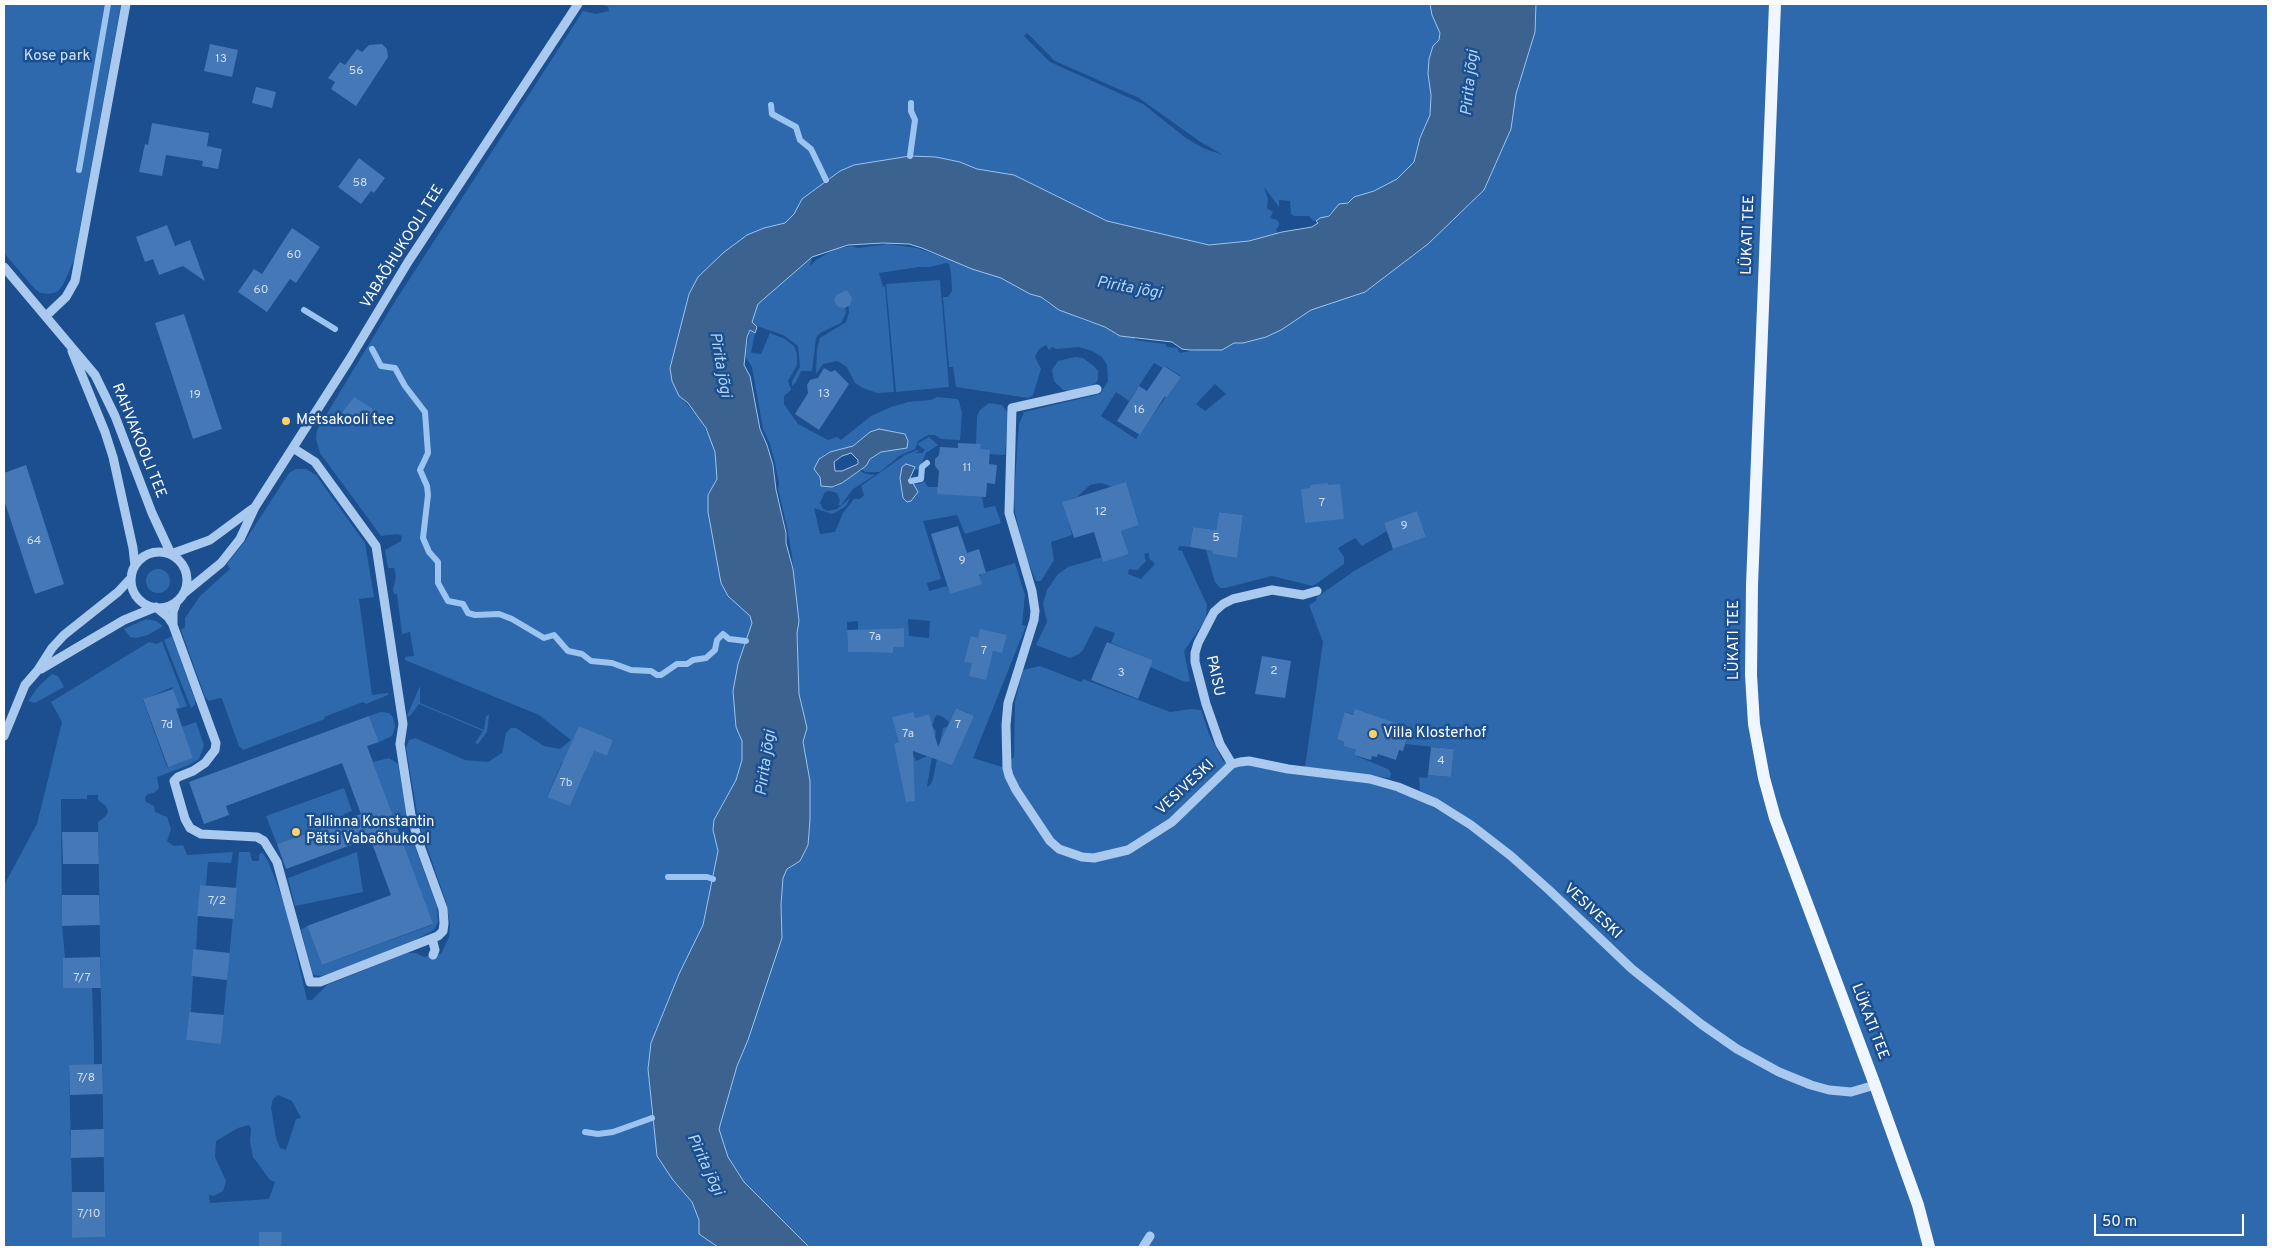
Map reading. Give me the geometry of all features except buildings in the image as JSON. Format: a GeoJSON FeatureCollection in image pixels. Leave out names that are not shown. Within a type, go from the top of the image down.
{"type":"FeatureCollection","features":[{"type":"Feature","properties":{"kind":"main road","name":"LÜKATI TEE"},"geometry":{"type":"LineString","coordinates":[[1775,4],[1752,585],[1751,675],[1753,716],[1760,763],[1778,826],[1875,1085],[1918,1205],[1929,1247]]}},
{"type":"Feature","properties":{"kind":"street"},"geometry":{"type":"LineString","coordinates":[[46,316],[66,296],[75,281],[126,4]]}},
{"type":"Feature","properties":{"kind":"street","name":"VABAÕHUKOOLI TEE"},"geometry":{"type":"LineString","coordinates":[[180,597],[206,577],[231,552],[240,539],[254,507],[403,271],[578,4]]}},
{"type":"Feature","properties":{"kind":"street","name":"RAHVAKOOLI TEE"},"geometry":{"type":"LineString","coordinates":[[4,268],[69,344],[94,375],[104,392],[152,513],[171,554]]}},
{"type":"Feature","properties":{"kind":"street","name":"RAHVAKOOLI TEE"},"geometry":{"type":"LineString","coordinates":[[69,344],[105,432],[122,495],[135,566]]}},
{"type":"Feature","properties":{"kind":"street","name":"VESIVESKI"},"geometry":{"type":"LineString","coordinates":[[1097,389],[1012,408],[1009,512],[1032,591],[1035,611],[1034,620],[1008,703],[1006,725],[1009,776],[1050,841],[1071,854],[1094,858],[1128,850],[1159,831],[1177,817],[1232,764],[1248,761],[1288,769],[1370,779],[1398,787],[1436,803],[1459,816],[1511,856],[1632,969],[1701,1024],[1737,1049],[1779,1072],[1829,1090],[1851,1092],[1875,1085]]}},
{"type":"Feature","properties":{"kind":"street"},"geometry":{"type":"LineString","coordinates":[[131,578],[134,592],[138,597],[143,602],[156,607],[168,617],[173,625],[216,742],[215,750],[205,763],[174,781],[185,819],[190,828],[201,834],[257,837],[264,841],[277,862],[310,982],[320,982],[432,938],[442,931],[444,923],[443,909],[411,815],[400,744],[402,724],[377,552],[371,539],[315,462],[293,448]]}},
{"type":"Feature","properties":{"kind":"street","name":"VABAÕHUKOOLI TEE"},"geometry":{"type":"LineString","coordinates":[[171,554],[210,540],[254,507]]}},
{"type":"Feature","properties":{"kind":"street"},"geometry":{"type":"LineString","coordinates":[[4,736],[25,685],[38,670],[52,648],[64,635],[118,592],[131,578],[135,566],[146,554],[154,552],[171,554],[184,567],[187,576],[173,612],[173,625]]}},
{"type":"Feature","properties":{"kind":"street","name":"PAISU"},"geometry":{"type":"LineString","coordinates":[[1232,764],[1220,744],[1206,704],[1195,662],[1194,653],[1198,643],[1214,612],[1222,604],[1233,599],[1272,590],[1303,595],[1317,592]]}},
{"type":"Feature","properties":{"kind":"street"},"geometry":{"type":"LineString","coordinates":[[38,670],[124,620],[156,607],[170,605],[180,597]]}},
{"type":"Feature","properties":{"kind":"street"},"geometry":{"type":"LineString","coordinates":[[432,938],[435,950],[434,955]]}},
{"type":"Feature","properties":{"kind":"street"},"geometry":{"type":"LineString","coordinates":[[1143,1247],[1150,1236]]}},
{"type":"Feature","properties":{"kind":"green space","name":"Kose park"},"geometry":{"type":"Polygon","coordinates":[[[4,4],[121,4],[74,260],[63,285],[57,292],[49,294],[40,293],[35,289],[4,253],[4,4]]]}},
{"type":"Feature","properties":{"kind":"green space"},"geometry":{"type":"Polygon","coordinates":[[[592,4],[1430,4],[1432,15],[1440,33],[1439,40],[1433,46],[1428,74],[1431,95],[1430,115],[1420,138],[1414,162],[1397,179],[1374,191],[1354,197],[1349,203],[1338,206],[1325,218],[1313,221],[1309,216],[1294,216],[1291,214],[1290,201],[1279,200],[1279,207],[1264,187],[1268,199],[1267,208],[1273,212],[1270,218],[1277,220],[1279,223],[1276,230],[1278,233],[1249,241],[1209,245],[1107,221],[1014,175],[977,169],[960,162],[936,157],[910,156],[854,165],[840,171],[802,199],[794,214],[785,223],[764,228],[689,294],[670,368],[672,381],[679,396],[699,417],[710,438],[715,453],[717,479],[708,495],[708,512],[721,583],[728,596],[750,616],[752,623],[738,664],[733,691],[736,727],[742,741],[742,760],[736,780],[714,820],[713,830],[718,851],[703,925],[679,974],[651,1043],[648,1069],[653,1124],[673,1180],[692,1202],[699,1220],[699,1234],[718,1247],[4,1247],[4,885],[37,824],[62,722],[51,702],[149,642],[157,644],[162,641],[187,706],[176,710],[180,707],[172,687],[143,700],[167,767],[193,758],[182,727],[196,722],[204,745],[199,759],[189,765],[157,777],[159,788],[154,793],[148,794],[145,797],[146,802],[154,806],[155,812],[167,817],[171,829],[167,841],[174,846],[183,845],[187,855],[233,852],[231,863],[208,862],[206,885],[200,885],[196,950],[193,950],[191,976],[193,977],[191,1012],[189,1012],[186,1040],[221,1043],[239,852],[250,852],[252,861],[259,861],[259,855],[262,852],[268,861],[285,905],[307,1000],[312,1000],[327,985],[407,953],[416,953],[424,957],[441,954],[449,937],[450,924],[446,902],[419,824],[406,748],[409,740],[415,738],[465,760],[488,762],[502,753],[506,733],[511,728],[516,728],[544,746],[560,749],[571,740],[539,715],[405,660],[405,657],[414,656],[410,632],[402,634],[397,594],[394,594],[393,590],[396,576],[394,568],[388,568],[385,550],[401,541],[402,536],[397,534],[381,536],[320,453],[316,439],[317,430],[394,303],[583,11],[596,14],[609,11],[608,7],[592,4]],[[1027,33],[1024,36],[1050,62],[1143,104],[1186,138],[1203,148],[1223,155],[1199,141],[1139,98],[1055,61],[1027,33]],[[579,726],[572,742],[607,756],[613,740],[579,726]],[[562,762],[547,796],[570,806],[585,772],[562,762]],[[87,795],[87,799],[61,799],[62,925],[65,958],[63,958],[63,988],[92,988],[94,1047],[94,1065],[69,1065],[73,1238],[105,1237],[98,822],[106,816],[108,811],[106,806],[98,800],[98,795],[87,795]],[[278,1095],[273,1099],[271,1107],[276,1138],[280,1148],[286,1150],[296,1119],[301,1118],[292,1101],[278,1095]],[[249,1125],[238,1128],[216,1141],[215,1157],[226,1181],[223,1191],[214,1196],[209,1195],[210,1203],[269,1199],[275,1182],[270,1180],[253,1157],[249,1125]]]}},
{"type":"Feature","properties":{"kind":"green space"},"geometry":{"type":"Polygon","coordinates":[[[1536,4],[2268,4],[2268,1247],[809,1247],[757,1198],[728,1157],[719,1129],[737,1066],[748,1040],[782,938],[781,905],[783,878],[787,869],[800,861],[808,845],[810,820],[810,781],[803,742],[807,728],[799,694],[797,633],[799,621],[792,556],[778,489],[779,483],[775,463],[770,444],[763,429],[752,367],[745,356],[750,330],[755,333],[751,353],[761,354],[770,333],[785,339],[794,346],[797,354],[797,365],[788,381],[791,390],[784,396],[784,404],[798,424],[828,440],[837,437],[841,440],[871,416],[891,407],[908,402],[931,400],[937,397],[957,399],[959,401],[962,413],[960,440],[941,439],[935,435],[928,435],[918,441],[915,449],[899,456],[880,472],[865,472],[862,469],[870,459],[881,452],[907,448],[908,441],[905,434],[879,429],[853,446],[826,453],[819,459],[814,469],[820,477],[819,482],[824,487],[835,487],[860,471],[875,475],[853,489],[841,505],[838,505],[840,501],[837,493],[825,492],[820,503],[823,509],[828,511],[837,509],[850,498],[846,506],[838,511],[832,514],[814,508],[820,534],[835,532],[843,513],[854,499],[860,499],[864,495],[861,486],[905,455],[917,450],[920,451],[914,453],[922,453],[925,450],[917,444],[929,437],[938,445],[926,453],[919,470],[902,467],[901,490],[905,501],[911,501],[917,494],[912,483],[920,484],[924,481],[928,487],[938,487],[982,496],[984,508],[995,506],[1001,523],[965,534],[957,515],[923,521],[941,579],[927,583],[929,591],[947,586],[950,594],[986,572],[1015,563],[1025,595],[1022,625],[1026,626],[973,758],[1002,767],[1014,757],[1015,702],[1023,670],[1040,666],[1081,682],[1083,679],[1170,712],[1191,709],[1201,710],[1209,734],[1223,761],[1298,775],[1371,783],[1410,796],[1444,813],[1449,806],[1420,791],[1419,777],[1427,778],[1428,775],[1451,777],[1454,749],[1405,744],[1410,727],[1399,723],[1397,728],[1346,712],[1337,739],[1344,742],[1343,746],[1356,750],[1354,755],[1388,769],[1391,773],[1390,778],[1305,767],[1323,642],[1309,605],[1316,601],[1317,597],[1354,571],[1393,549],[1426,537],[1417,512],[1384,523],[1387,531],[1362,546],[1355,538],[1338,548],[1344,557],[1344,564],[1313,586],[1272,576],[1220,588],[1215,582],[1206,550],[1213,551],[1213,554],[1237,558],[1243,515],[1219,512],[1216,530],[1193,527],[1190,547],[1179,546],[1178,550],[1182,551],[1207,605],[1206,619],[1184,651],[1190,681],[1185,682],[1150,667],[1153,660],[1111,643],[1115,633],[1095,626],[1083,650],[1070,658],[1036,645],[1047,622],[1043,604],[1047,590],[1058,574],[1068,567],[1102,557],[1129,554],[1121,531],[1139,525],[1126,483],[1113,487],[1101,483],[1090,485],[1077,497],[1063,502],[1072,535],[1051,542],[1054,560],[1041,581],[1036,581],[1025,554],[1015,513],[1014,496],[1019,424],[1024,412],[1100,394],[1108,381],[1107,365],[1102,357],[1092,351],[1079,347],[1056,349],[1052,347],[1049,350],[1046,345],[1039,349],[1035,357],[1041,369],[1033,395],[1028,398],[956,387],[953,367],[949,367],[943,297],[948,297],[952,291],[951,273],[949,264],[946,263],[930,267],[879,273],[883,287],[885,286],[894,392],[877,393],[863,388],[855,383],[847,367],[837,361],[823,364],[816,374],[817,349],[820,338],[846,322],[849,312],[848,305],[845,306],[846,313],[841,323],[820,333],[816,338],[812,371],[801,371],[792,386],[792,381],[800,367],[798,346],[783,335],[754,325],[752,316],[758,304],[812,257],[810,266],[816,260],[835,249],[888,244],[917,248],[1001,278],[1030,294],[1041,297],[1049,304],[1083,320],[1105,327],[1120,336],[1135,336],[1135,340],[1165,344],[1167,347],[1177,348],[1180,353],[1202,349],[1222,350],[1234,343],[1243,343],[1311,310],[1365,292],[1428,244],[1484,190],[1511,129],[1516,94],[1535,32],[1536,4]],[[1154,363],[1129,401],[1116,392],[1101,416],[1136,439],[1181,376],[1165,366],[1163,368],[1154,363]],[[1215,384],[1196,404],[1205,411],[1226,394],[1215,384]],[[1149,553],[1144,554],[1146,561],[1137,570],[1129,569],[1128,574],[1141,579],[1155,564],[1149,558],[1149,553]],[[908,619],[909,636],[929,638],[930,621],[908,619]],[[858,621],[847,622],[848,652],[893,653],[893,647],[904,647],[903,628],[858,630],[858,621]],[[956,708],[949,722],[937,715],[932,726],[936,731],[927,787],[933,779],[943,728],[965,722],[968,713],[956,708]],[[914,712],[908,744],[916,761],[927,756],[929,714],[915,718],[914,712]]]}},
{"type":"Feature","properties":{"kind":"green space"},"geometry":{"type":"Polygon","coordinates":[[[940,280],[949,387],[896,392],[886,284],[940,280]]]}},
{"type":"Feature","properties":{"kind":"green space"},"geometry":{"type":"Polygon","coordinates":[[[1075,357],[1083,358],[1094,366],[1098,371],[1098,379],[1096,383],[1088,387],[1070,391],[1063,390],[1054,381],[1052,370],[1058,361],[1075,357]]]}},
{"type":"Feature","properties":{"kind":"green space"},"geometry":{"type":"Polygon","coordinates":[[[989,403],[1002,405],[1008,413],[1005,455],[989,454],[980,449],[980,444],[976,444],[977,416],[980,410],[989,403]]]}},
{"type":"Feature","properties":{"kind":"green space"},"geometry":{"type":"Polygon","coordinates":[[[296,469],[306,469],[316,475],[365,543],[374,597],[359,599],[372,695],[388,693],[388,695],[366,704],[363,702],[324,717],[325,719],[243,750],[239,746],[222,699],[209,701],[205,697],[181,630],[185,627],[185,618],[200,596],[230,569],[227,564],[245,541],[289,473],[296,469]]]}},
{"type":"Feature","properties":{"kind":"green space"},"geometry":{"type":"Polygon","coordinates":[[[158,569],[163,570],[169,576],[169,586],[163,592],[158,593],[153,592],[147,586],[146,581],[147,576],[153,570],[158,569]]]}},
{"type":"Feature","properties":{"kind":"green space"},"geometry":{"type":"Polygon","coordinates":[[[146,619],[156,621],[163,626],[148,635],[136,638],[130,637],[124,629],[146,619]]]}},
{"type":"Feature","properties":{"kind":"green space"},"geometry":{"type":"Polygon","coordinates":[[[172,636],[195,700],[195,705],[191,708],[164,640],[172,636]]]}},
{"type":"Feature","properties":{"kind":"green space"},"geometry":{"type":"Polygon","coordinates":[[[52,674],[58,676],[64,687],[35,703],[28,701],[38,687],[52,674]]]}},
{"type":"Feature","properties":{"kind":"green space"},"geometry":{"type":"Polygon","coordinates":[[[420,686],[420,703],[484,730],[486,716],[489,715],[487,732],[478,744],[475,743],[483,731],[419,704],[410,716],[407,716],[420,686]]]}},
{"type":"Feature","properties":{"kind":"green space"},"geometry":{"type":"Polygon","coordinates":[[[381,712],[389,713],[393,717],[395,727],[392,736],[379,742],[369,716],[381,712]]]}},
{"type":"Feature","properties":{"kind":"green space"},"geometry":{"type":"Polygon","coordinates":[[[389,758],[398,764],[407,816],[405,823],[397,828],[373,762],[389,758]]]}},
{"type":"Feature","properties":{"kind":"green space"},"geometry":{"type":"Polygon","coordinates":[[[344,788],[352,811],[344,814],[346,819],[277,844],[266,816],[344,788]]]}},
{"type":"Feature","properties":{"kind":"green space"},"geometry":{"type":"Polygon","coordinates":[[[404,831],[411,836],[437,907],[438,922],[434,930],[415,940],[334,972],[321,976],[313,975],[301,930],[307,926],[322,965],[432,925],[399,833],[404,831]]]}},
{"type":"Feature","properties":{"kind":"green space"},"geometry":{"type":"Polygon","coordinates":[[[357,852],[363,892],[295,906],[288,878],[357,852]]]}},
{"type":"Feature","properties":{"kind":"water","name":"Pirita jõgi"},"geometry":{"type":"Polygon","coordinates":[[[1430,4],[1536,4],[1535,32],[1516,94],[1511,129],[1484,190],[1428,244],[1365,292],[1311,310],[1281,330],[1266,337],[1243,343],[1234,343],[1222,350],[1190,350],[1182,349],[1172,342],[1120,336],[1105,327],[1059,310],[1041,297],[1030,294],[1001,278],[972,269],[909,244],[848,245],[812,257],[758,304],[752,322],[757,327],[755,333],[750,330],[747,337],[744,365],[750,376],[760,429],[773,465],[776,490],[786,533],[786,543],[793,569],[799,621],[797,633],[799,694],[807,728],[803,742],[810,781],[810,820],[808,845],[800,861],[787,869],[783,878],[781,905],[782,938],[748,1040],[737,1066],[719,1129],[728,1157],[744,1182],[809,1247],[718,1247],[699,1234],[699,1220],[692,1202],[673,1180],[657,1156],[648,1069],[651,1043],[679,974],[703,925],[718,851],[713,830],[714,820],[736,780],[742,760],[742,741],[736,727],[733,691],[738,664],[752,623],[750,616],[728,596],[721,583],[708,512],[708,495],[717,479],[715,452],[706,428],[688,403],[679,396],[672,381],[670,368],[689,294],[698,277],[723,253],[747,235],[764,228],[785,223],[794,214],[802,199],[840,171],[854,165],[910,156],[936,157],[960,162],[977,169],[1014,175],[1107,221],[1209,245],[1249,241],[1282,232],[1312,227],[1318,223],[1316,221],[1320,218],[1329,216],[1339,204],[1348,203],[1354,197],[1374,191],[1397,179],[1414,162],[1420,138],[1430,115],[1429,59],[1433,46],[1439,40],[1440,33],[1432,15],[1430,4]]]}},
{"type":"Feature","properties":{"kind":"water"},"geometry":{"type":"Polygon","coordinates":[[[879,429],[905,434],[908,441],[907,448],[881,452],[870,459],[866,466],[842,483],[832,487],[821,486],[820,477],[814,469],[819,459],[830,452],[853,446],[870,432],[879,429]],[[851,453],[842,456],[834,462],[835,471],[842,471],[858,464],[858,460],[851,453]]]}},
{"type":"Feature","properties":{"kind":"water"},"geometry":{"type":"Polygon","coordinates":[[[906,464],[915,467],[910,478],[918,492],[911,501],[907,502],[903,498],[900,478],[902,467],[906,464]]]}},
{"type":"Feature","properties":{"kind":"waterway"},"geometry":{"type":"LineString","coordinates":[[79,170],[108,4]]}},
{"type":"Feature","properties":{"kind":"waterway"},"geometry":{"type":"LineString","coordinates":[[910,156],[915,120],[911,111],[911,103]]}},
{"type":"Feature","properties":{"kind":"waterway"},"geometry":{"type":"LineString","coordinates":[[771,105],[772,114],[796,127],[800,140],[811,149],[826,180]]}},
{"type":"Feature","properties":{"kind":"waterway"},"geometry":{"type":"LineString","coordinates":[[304,310],[335,329]]}},
{"type":"Feature","properties":{"kind":"waterway"},"geometry":{"type":"LineString","coordinates":[[372,349],[381,366],[395,368],[405,386],[425,412],[428,453],[420,470],[427,486],[428,495],[423,538],[429,552],[438,562],[438,583],[448,601],[463,604],[468,613],[475,615],[499,614],[512,619],[544,638],[554,635],[568,651],[582,654],[591,661],[612,663],[631,670],[651,671],[657,675],[661,675],[677,664],[687,664],[693,660],[706,658],[715,650],[717,640],[723,634],[729,639],[746,641]]}},
{"type":"Feature","properties":{"kind":"waterway"},"geometry":{"type":"LineString","coordinates":[[911,481],[921,479],[922,467],[927,463]]}},
{"type":"Feature","properties":{"kind":"waterway"},"geometry":{"type":"LineString","coordinates":[[668,877],[707,877],[713,879]]}},
{"type":"Feature","properties":{"kind":"waterway"},"geometry":{"type":"LineString","coordinates":[[585,1132],[598,1134],[613,1132],[652,1118]]}},
{"type":"Feature","properties":{"kind":"place","name":"Metsakooli tee"},"geometry":{"type":"Point","coordinates":[286,421]}},
{"type":"Feature","properties":{"kind":"place","name":"Villa Klosterhof"},"geometry":{"type":"Point","coordinates":[1373,734]}},
{"type":"Feature","properties":{"kind":"place","name":"Tallinna Konstantin Pätsi Vabaõhukool"},"geometry":{"type":"Point","coordinates":[296,832]}}]}
